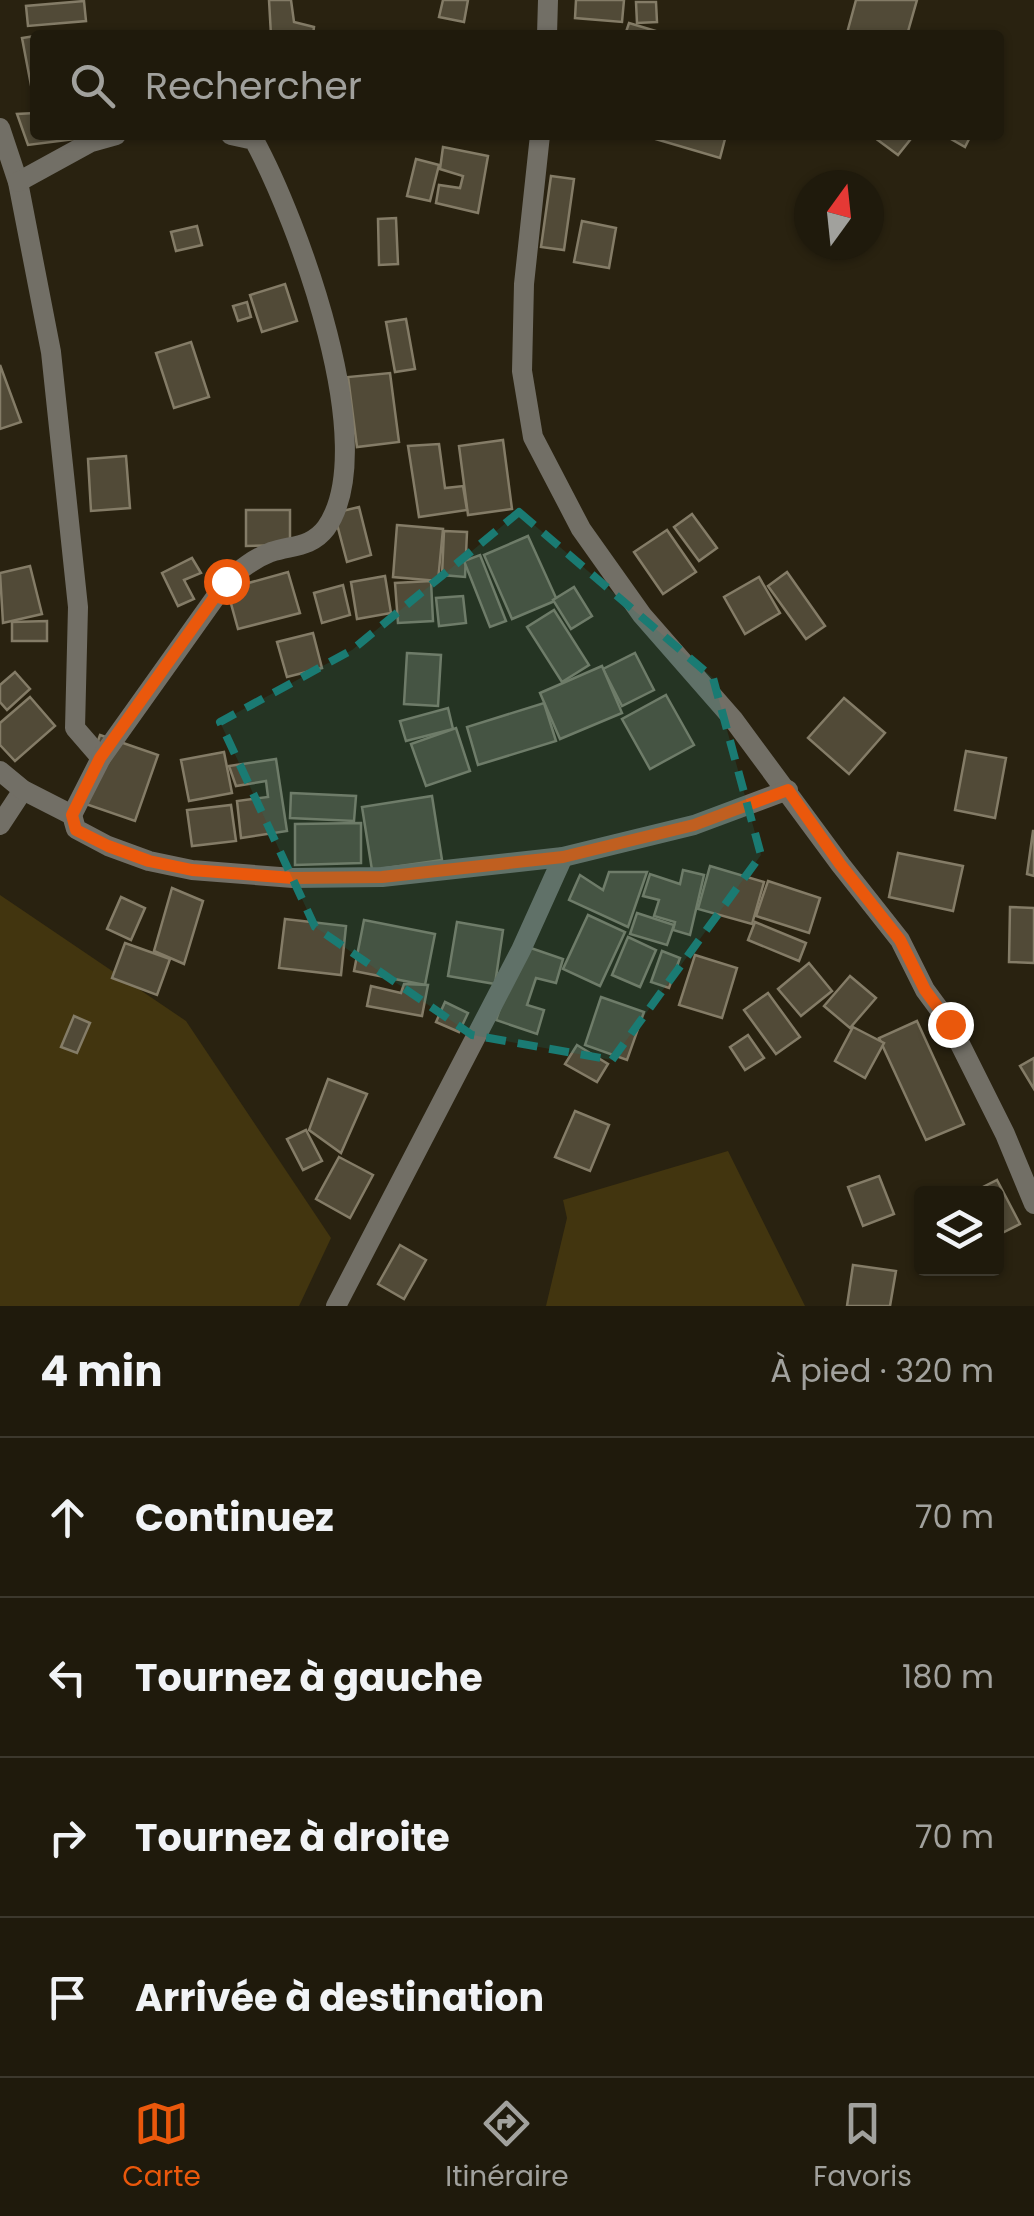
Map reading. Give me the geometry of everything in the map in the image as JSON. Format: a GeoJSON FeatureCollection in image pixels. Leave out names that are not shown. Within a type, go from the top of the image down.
{"type":"FeatureCollection","features":[{"type":"Feature","properties":{"kind":"street"},"geometry":{"type":"LineString","coordinates":[[547,30],[548,0]]}},
{"type":"Feature","properties":{"kind":"street"},"geometry":{"type":"LineString","coordinates":[[0,128],[18,182],[51,352],[78,607],[75,728],[100,758]]}},
{"type":"Feature","properties":{"kind":"street"},"geometry":{"type":"LineString","coordinates":[[18,182],[98,140]]}},
{"type":"Feature","properties":{"kind":"street"},"geometry":{"type":"LineString","coordinates":[[254,140],[295,230],[340,383],[345,448],[340,491],[328,526],[316,539],[249,562],[226,581],[100,758],[72,815],[76,830],[149,861],[192,870],[293,878],[382,877],[563,857],[694,825],[788,790]]}},
{"type":"Feature","properties":{"kind":"street"},"geometry":{"type":"LineString","coordinates":[[539,140],[524,284],[522,354],[526,404],[534,437],[581,529],[642,615],[733,719],[900,940],[925,990],[950,1024],[1034,1204]]}},
{"type":"Feature","properties":{"kind":"street"},"geometry":{"type":"LineString","coordinates":[[0,771],[23,790],[72,815]]}},
{"type":"Feature","properties":{"kind":"street"},"geometry":{"type":"LineString","coordinates":[[0,825],[23,790]]}},
{"type":"Feature","properties":{"kind":"street"},"geometry":{"type":"LineString","coordinates":[[336,1306],[521,950],[563,857]]}},
{"type":"Feature","properties":{"kind":"highlighted area"},"geometry":{"type":"Polygon","coordinates":[[[519,512],[713,678],[761,855],[612,1060],[472,1035],[315,927],[220,722],[352,650],[519,512]]]}},
{"type":"Feature","properties":{"kind":"shaded area"},"geometry":{"type":"Polygon","coordinates":[[[0,895],[186,1021],[331,1238],[299,1306],[0,1306],[0,895]]]}},
{"type":"Feature","properties":{"kind":"shaded area"},"geometry":{"type":"Polygon","coordinates":[[[728,1151],[805,1306],[546,1306],[567,1218],[563,1200],[728,1151]]]}},
{"type":"Feature","properties":{"kind":"building"},"geometry":{"type":"Polygon","coordinates":[[[269,0],[291,0],[294,22],[314,27],[314,30],[271,30],[269,0]]]}},
{"type":"Feature","properties":{"kind":"building"},"geometry":{"type":"Polygon","coordinates":[[[443,0],[468,0],[464,22],[439,17],[443,0]]]}},
{"type":"Feature","properties":{"kind":"building"},"geometry":{"type":"Polygon","coordinates":[[[576,0],[624,0],[622,22],[575,18],[576,0]]]}},
{"type":"Feature","properties":{"kind":"building"},"geometry":{"type":"Polygon","coordinates":[[[856,0],[917,0],[908,30],[848,30],[856,0]]]}},
{"type":"Feature","properties":{"kind":"building"},"geometry":{"type":"Polygon","coordinates":[[[84,1],[86,21],[28,26],[26,6],[84,1]]]}},
{"type":"Feature","properties":{"kind":"building"},"geometry":{"type":"Polygon","coordinates":[[[636,2],[656,2],[657,22],[637,23],[636,2]]]}},
{"type":"Feature","properties":{"kind":"building"},"geometry":{"type":"Polygon","coordinates":[[[629,23],[652,30],[627,30],[629,23]]]}},
{"type":"Feature","properties":{"kind":"building"},"geometry":{"type":"Polygon","coordinates":[[[30,37],[30,80],[22,38],[30,37]]]}},
{"type":"Feature","properties":{"kind":"building"},"geometry":{"type":"Polygon","coordinates":[[[30,113],[30,140],[66,140],[28,145],[17,114],[30,113]]]}},
{"type":"Feature","properties":{"kind":"building"},"geometry":{"type":"Polygon","coordinates":[[[659,140],[725,140],[720,158],[659,140]]]}},
{"type":"Feature","properties":{"kind":"building"},"geometry":{"type":"Polygon","coordinates":[[[878,140],[910,140],[898,155],[878,140]]]}},
{"type":"Feature","properties":{"kind":"building"},"geometry":{"type":"Polygon","coordinates":[[[443,147],[488,156],[478,213],[436,203],[439,185],[460,188],[463,176],[440,169],[443,147]]]}},
{"type":"Feature","properties":{"kind":"building"},"geometry":{"type":"Polygon","coordinates":[[[416,159],[439,165],[430,201],[407,196],[416,159]]]}},
{"type":"Feature","properties":{"kind":"building"},"geometry":{"type":"Polygon","coordinates":[[[551,176],[574,179],[564,250],[541,247],[551,176]]]}},
{"type":"Feature","properties":{"kind":"building"},"geometry":{"type":"Polygon","coordinates":[[[396,218],[398,264],[379,265],[378,219],[396,218]]]}},
{"type":"Feature","properties":{"kind":"building"},"geometry":{"type":"Polygon","coordinates":[[[582,221],[616,228],[609,268],[574,262],[582,221]]]}},
{"type":"Feature","properties":{"kind":"building"},"geometry":{"type":"Polygon","coordinates":[[[197,226],[202,245],[176,251],[171,232],[197,226]]]}},
{"type":"Feature","properties":{"kind":"building"},"geometry":{"type":"Polygon","coordinates":[[[285,284],[297,321],[262,332],[250,295],[285,284]]]}},
{"type":"Feature","properties":{"kind":"building"},"geometry":{"type":"Polygon","coordinates":[[[247,302],[251,317],[238,321],[233,306],[247,302]]]}},
{"type":"Feature","properties":{"kind":"building"},"geometry":{"type":"Polygon","coordinates":[[[406,319],[415,369],[395,372],[386,322],[406,319]]]}},
{"type":"Feature","properties":{"kind":"building"},"geometry":{"type":"Polygon","coordinates":[[[191,342],[209,397],[174,408],[156,353],[191,342]]]}},
{"type":"Feature","properties":{"kind":"building"},"geometry":{"type":"Polygon","coordinates":[[[0,365],[21,422],[0,429],[0,365]]]}},
{"type":"Feature","properties":{"kind":"building"},"geometry":{"type":"Polygon","coordinates":[[[390,373],[399,442],[357,447],[348,377],[390,373]]]}},
{"type":"Feature","properties":{"kind":"building"},"geometry":{"type":"Polygon","coordinates":[[[503,440],[512,509],[468,515],[459,446],[503,440]]]}},
{"type":"Feature","properties":{"kind":"building"},"geometry":{"type":"Polygon","coordinates":[[[439,444],[445,488],[463,486],[467,510],[419,517],[408,446],[439,444]]]}},
{"type":"Feature","properties":{"kind":"building"},"geometry":{"type":"Polygon","coordinates":[[[126,456],[130,508],[91,511],[88,459],[126,456]]]}},
{"type":"Feature","properties":{"kind":"building"},"geometry":{"type":"Polygon","coordinates":[[[359,507],[371,555],[347,562],[334,513],[359,507]]]}},
{"type":"Feature","properties":{"kind":"building"},"geometry":{"type":"Polygon","coordinates":[[[246,510],[290,510],[290,545],[246,546],[246,510]]]}},
{"type":"Feature","properties":{"kind":"building"},"geometry":{"type":"Polygon","coordinates":[[[692,514],[717,548],[699,561],[674,527],[692,514]]]}},
{"type":"Feature","properties":{"kind":"building"},"geometry":{"type":"Polygon","coordinates":[[[397,525],[443,529],[438,581],[393,577],[397,525]]]}},
{"type":"Feature","properties":{"kind":"building"},"geometry":{"type":"Polygon","coordinates":[[[667,530],[696,572],[663,594],[634,552],[667,530]]]}},
{"type":"Feature","properties":{"kind":"building"},"geometry":{"type":"Polygon","coordinates":[[[444,531],[467,532],[465,577],[442,575],[444,531]]]}},
{"type":"Feature","properties":{"kind":"building"},"geometry":{"type":"Polygon","coordinates":[[[528,536],[557,600],[512,619],[484,555],[528,536]]]}},
{"type":"Feature","properties":{"kind":"building"},"geometry":{"type":"Polygon","coordinates":[[[480,555],[506,621],[490,627],[464,561],[480,555]]]}},
{"type":"Feature","properties":{"kind":"building"},"geometry":{"type":"Polygon","coordinates":[[[192,558],[201,573],[184,580],[194,599],[178,606],[162,573],[192,558]]]}},
{"type":"Feature","properties":{"kind":"building"},"geometry":{"type":"Polygon","coordinates":[[[30,566],[42,614],[3,623],[0,573],[30,566]]]}},
{"type":"Feature","properties":{"kind":"building"},"geometry":{"type":"Polygon","coordinates":[[[288,572],[300,613],[238,629],[227,589],[288,572]]]}},
{"type":"Feature","properties":{"kind":"building"},"geometry":{"type":"Polygon","coordinates":[[[787,572],[825,626],[806,639],[768,586],[787,572]]]}},
{"type":"Feature","properties":{"kind":"building"},"geometry":{"type":"Polygon","coordinates":[[[385,576],[391,613],[357,619],[351,582],[385,576]]]}},
{"type":"Feature","properties":{"kind":"building"},"geometry":{"type":"Polygon","coordinates":[[[759,577],[780,613],[745,634],[724,597],[759,577]]]}},
{"type":"Feature","properties":{"kind":"building"},"geometry":{"type":"Polygon","coordinates":[[[431,581],[433,621],[398,623],[395,583],[431,581]]]}},
{"type":"Feature","properties":{"kind":"building"},"geometry":{"type":"Polygon","coordinates":[[[343,585],[350,615],[322,623],[314,593],[343,585]]]}},
{"type":"Feature","properties":{"kind":"building"},"geometry":{"type":"Polygon","coordinates":[[[574,587],[592,616],[571,629],[553,600],[574,587]]]}},
{"type":"Feature","properties":{"kind":"building"},"geometry":{"type":"Polygon","coordinates":[[[463,596],[466,623],[439,626],[436,598],[463,596]]]}},
{"type":"Feature","properties":{"kind":"building"},"geometry":{"type":"Polygon","coordinates":[[[554,610],[589,665],[562,682],[527,627],[554,610]]]}},
{"type":"Feature","properties":{"kind":"building"},"geometry":{"type":"Polygon","coordinates":[[[47,621],[47,641],[12,641],[12,622],[47,621]]]}},
{"type":"Feature","properties":{"kind":"building"},"geometry":{"type":"Polygon","coordinates":[[[313,633],[322,668],[287,677],[277,642],[313,633]]]}},
{"type":"Feature","properties":{"kind":"building"},"geometry":{"type":"Polygon","coordinates":[[[407,653],[441,655],[438,706],[404,704],[407,653]]]}},
{"type":"Feature","properties":{"kind":"building"},"geometry":{"type":"Polygon","coordinates":[[[635,653],[654,690],[622,706],[603,669],[635,653]]]}},
{"type":"Feature","properties":{"kind":"building"},"geometry":{"type":"Polygon","coordinates":[[[602,666],[622,713],[560,739],[540,693],[602,666]]]}},
{"type":"Feature","properties":{"kind":"building"},"geometry":{"type":"Polygon","coordinates":[[[15,672],[30,689],[7,710],[0,702],[0,685],[15,672]]]}},
{"type":"Feature","properties":{"kind":"building"},"geometry":{"type":"Polygon","coordinates":[[[666,695],[694,745],[650,769],[622,719],[666,695]]]}},
{"type":"Feature","properties":{"kind":"building"},"geometry":{"type":"Polygon","coordinates":[[[30,697],[55,726],[15,761],[0,745],[0,723],[30,697]]]}},
{"type":"Feature","properties":{"kind":"building"},"geometry":{"type":"Polygon","coordinates":[[[844,698],[885,733],[849,774],[808,738],[844,698]]]}},
{"type":"Feature","properties":{"kind":"building"},"geometry":{"type":"Polygon","coordinates":[[[544,703],[556,741],[478,765],[467,727],[544,703]]]}},
{"type":"Feature","properties":{"kind":"building"},"geometry":{"type":"Polygon","coordinates":[[[448,708],[453,729],[406,741],[400,721],[448,708]]]}},
{"type":"Feature","properties":{"kind":"building"},"geometry":{"type":"Polygon","coordinates":[[[456,728],[470,771],[426,786],[411,744],[456,728]]]}},
{"type":"Feature","properties":{"kind":"building"},"geometry":{"type":"Polygon","coordinates":[[[100,735],[158,755],[135,821],[77,801],[100,735]]]}},
{"type":"Feature","properties":{"kind":"building"},"geometry":{"type":"Polygon","coordinates":[[[966,751],[1006,758],[995,818],[955,810],[966,751]]]}},
{"type":"Feature","properties":{"kind":"building"},"geometry":{"type":"Polygon","coordinates":[[[224,752],[232,793],[189,801],[181,760],[224,752]]]}},
{"type":"Feature","properties":{"kind":"building"},"geometry":{"type":"Polygon","coordinates":[[[276,759],[287,831],[241,838],[237,801],[268,797],[266,781],[236,786],[229,766],[276,759]]]}},
{"type":"Feature","properties":{"kind":"building"},"geometry":{"type":"Polygon","coordinates":[[[291,793],[356,796],[354,821],[290,818],[291,793]]]}},
{"type":"Feature","properties":{"kind":"building"},"geometry":{"type":"Polygon","coordinates":[[[432,796],[442,860],[372,870],[362,807],[432,796]]]}},
{"type":"Feature","properties":{"kind":"building"},"geometry":{"type":"Polygon","coordinates":[[[231,805],[236,841],[192,846],[187,810],[231,805]]]}},
{"type":"Feature","properties":{"kind":"building"},"geometry":{"type":"Polygon","coordinates":[[[361,823],[361,863],[295,865],[295,824],[361,823]]]}},
{"type":"Feature","properties":{"kind":"building"},"geometry":{"type":"Polygon","coordinates":[[[1034,831],[1034,876],[1027,874],[1034,831]]]}},
{"type":"Feature","properties":{"kind":"building"},"geometry":{"type":"Polygon","coordinates":[[[898,853],[963,866],[953,911],[889,897],[898,853]]]}},
{"type":"Feature","properties":{"kind":"building"},"geometry":{"type":"Polygon","coordinates":[[[710,866],[764,882],[752,924],[698,909],[710,866]]]}},
{"type":"Feature","properties":{"kind":"building"},"geometry":{"type":"Polygon","coordinates":[[[683,870],[704,875],[690,935],[673,930],[675,922],[654,916],[659,900],[643,896],[650,874],[680,884],[683,870]]]}},
{"type":"Feature","properties":{"kind":"building"},"geometry":{"type":"Polygon","coordinates":[[[609,872],[647,872],[628,927],[569,900],[580,875],[603,890],[609,872]]]}},
{"type":"Feature","properties":{"kind":"building"},"geometry":{"type":"Polygon","coordinates":[[[768,881],[820,898],[809,933],[756,916],[768,881]]]}},
{"type":"Feature","properties":{"kind":"building"},"geometry":{"type":"Polygon","coordinates":[[[172,888],[203,901],[184,964],[154,951],[172,888]]]}},
{"type":"Feature","properties":{"kind":"building"},"geometry":{"type":"Polygon","coordinates":[[[121,897],[145,908],[131,940],[107,929],[121,897]]]}},
{"type":"Feature","properties":{"kind":"building"},"geometry":{"type":"Polygon","coordinates":[[[1010,907],[1034,908],[1034,963],[1009,962],[1010,907]]]}},
{"type":"Feature","properties":{"kind":"building"},"geometry":{"type":"Polygon","coordinates":[[[637,913],[674,925],[667,945],[630,934],[637,913]]]}},
{"type":"Feature","properties":{"kind":"building"},"geometry":{"type":"Polygon","coordinates":[[[588,915],[625,932],[600,986],[563,969],[588,915]]]}},
{"type":"Feature","properties":{"kind":"building"},"geometry":{"type":"Polygon","coordinates":[[[285,919],[346,926],[341,975],[279,968],[285,919]]]}},
{"type":"Feature","properties":{"kind":"building"},"geometry":{"type":"Polygon","coordinates":[[[364,920],[435,934],[425,985],[354,971],[364,920]]]}},
{"type":"Feature","properties":{"kind":"building"},"geometry":{"type":"Polygon","coordinates":[[[457,922],[503,930],[495,984],[448,976],[457,922]]]}},
{"type":"Feature","properties":{"kind":"building"},"geometry":{"type":"Polygon","coordinates":[[[755,922],[806,943],[799,961],[748,940],[755,922]]]}},
{"type":"Feature","properties":{"kind":"building"},"geometry":{"type":"Polygon","coordinates":[[[628,937],[656,950],[640,987],[612,975],[628,937]]]}},
{"type":"Feature","properties":{"kind":"building"},"geometry":{"type":"Polygon","coordinates":[[[125,943],[170,959],[157,995],[112,978],[125,943]]]}},
{"type":"Feature","properties":{"kind":"building"},"geometry":{"type":"Polygon","coordinates":[[[522,945],[563,959],[556,983],[536,978],[527,1005],[544,1010],[537,1034],[496,1020],[522,945]]]}},
{"type":"Feature","properties":{"kind":"building"},"geometry":{"type":"Polygon","coordinates":[[[662,951],[680,958],[669,988],[651,982],[662,951]]]}},
{"type":"Feature","properties":{"kind":"building"},"geometry":{"type":"Polygon","coordinates":[[[695,955],[737,968],[722,1018],[679,1005],[695,955]]]}},
{"type":"Feature","properties":{"kind":"building"},"geometry":{"type":"Polygon","coordinates":[[[809,963],[832,991],[801,1016],[778,989],[809,963]]]}},
{"type":"Feature","properties":{"kind":"building"},"geometry":{"type":"Polygon","coordinates":[[[850,976],[876,998],[850,1028],[824,1006],[850,976]]]}},
{"type":"Feature","properties":{"kind":"building"},"geometry":{"type":"Polygon","coordinates":[[[404,984],[428,985],[422,1016],[367,1006],[371,986],[401,993],[404,984]]]}},
{"type":"Feature","properties":{"kind":"building"},"geometry":{"type":"Polygon","coordinates":[[[768,993],[800,1037],[776,1054],[744,1010],[768,993]]]}},
{"type":"Feature","properties":{"kind":"building"},"geometry":{"type":"Polygon","coordinates":[[[601,997],[644,1012],[627,1060],[585,1045],[601,997]]]}},
{"type":"Feature","properties":{"kind":"building"},"geometry":{"type":"Polygon","coordinates":[[[445,1002],[468,1013],[459,1032],[436,1022],[445,1002]]]}},
{"type":"Feature","properties":{"kind":"building"},"geometry":{"type":"Polygon","coordinates":[[[74,1016],[90,1023],[77,1053],[61,1047],[74,1016]]]}},
{"type":"Feature","properties":{"kind":"building"},"geometry":{"type":"Polygon","coordinates":[[[917,1021],[964,1124],[926,1140],[879,1038],[917,1021]]]}},
{"type":"Feature","properties":{"kind":"building"},"geometry":{"type":"Polygon","coordinates":[[[853,1027],[884,1043],[865,1078],[835,1061],[853,1027]]]}},
{"type":"Feature","properties":{"kind":"building"},"geometry":{"type":"Polygon","coordinates":[[[748,1035],[764,1058],[745,1070],[730,1047],[748,1035]]]}},
{"type":"Feature","properties":{"kind":"building"},"geometry":{"type":"Polygon","coordinates":[[[577,1045],[608,1064],[597,1082],[565,1064],[577,1045]]]}},
{"type":"Feature","properties":{"kind":"building"},"geometry":{"type":"Polygon","coordinates":[[[1034,1058],[1034,1089],[1020,1066],[1034,1058]]]}},
{"type":"Feature","properties":{"kind":"building"},"geometry":{"type":"Polygon","coordinates":[[[328,1079],[367,1094],[341,1153],[309,1130],[328,1079]]]}},
{"type":"Feature","properties":{"kind":"building"},"geometry":{"type":"Polygon","coordinates":[[[575,1111],[609,1125],[590,1171],[555,1157],[575,1111]]]}},
{"type":"Feature","properties":{"kind":"building"},"geometry":{"type":"Polygon","coordinates":[[[306,1130],[322,1161],[303,1170],[287,1139],[306,1130]]]}},
{"type":"Feature","properties":{"kind":"building"},"geometry":{"type":"Polygon","coordinates":[[[339,1157],[373,1175],[350,1218],[316,1199],[339,1157]]]}},
{"type":"Feature","properties":{"kind":"building"},"geometry":{"type":"Polygon","coordinates":[[[879,1176],[894,1214],[863,1226],[848,1187],[879,1176]]]}},
{"type":"Feature","properties":{"kind":"building"},"geometry":{"type":"Polygon","coordinates":[[[1004,1193],[1020,1224],[1004,1232],[1004,1193]]]}},
{"type":"Feature","properties":{"kind":"building"},"geometry":{"type":"Polygon","coordinates":[[[400,1245],[426,1260],[404,1299],[378,1284],[400,1245]]]}},
{"type":"Feature","properties":{"kind":"building"},"geometry":{"type":"Polygon","coordinates":[[[853,1265],[896,1271],[890,1306],[847,1306],[853,1265]]]}},
{"type":"Feature","properties":{"kind":"route"},"geometry":{"type":"LineString","coordinates":[[226,581],[100,758],[72,815],[76,830],[149,861],[192,870],[293,878],[382,877],[563,857],[694,825],[788,790],[900,940],[925,990],[950,1024]]}}]}
